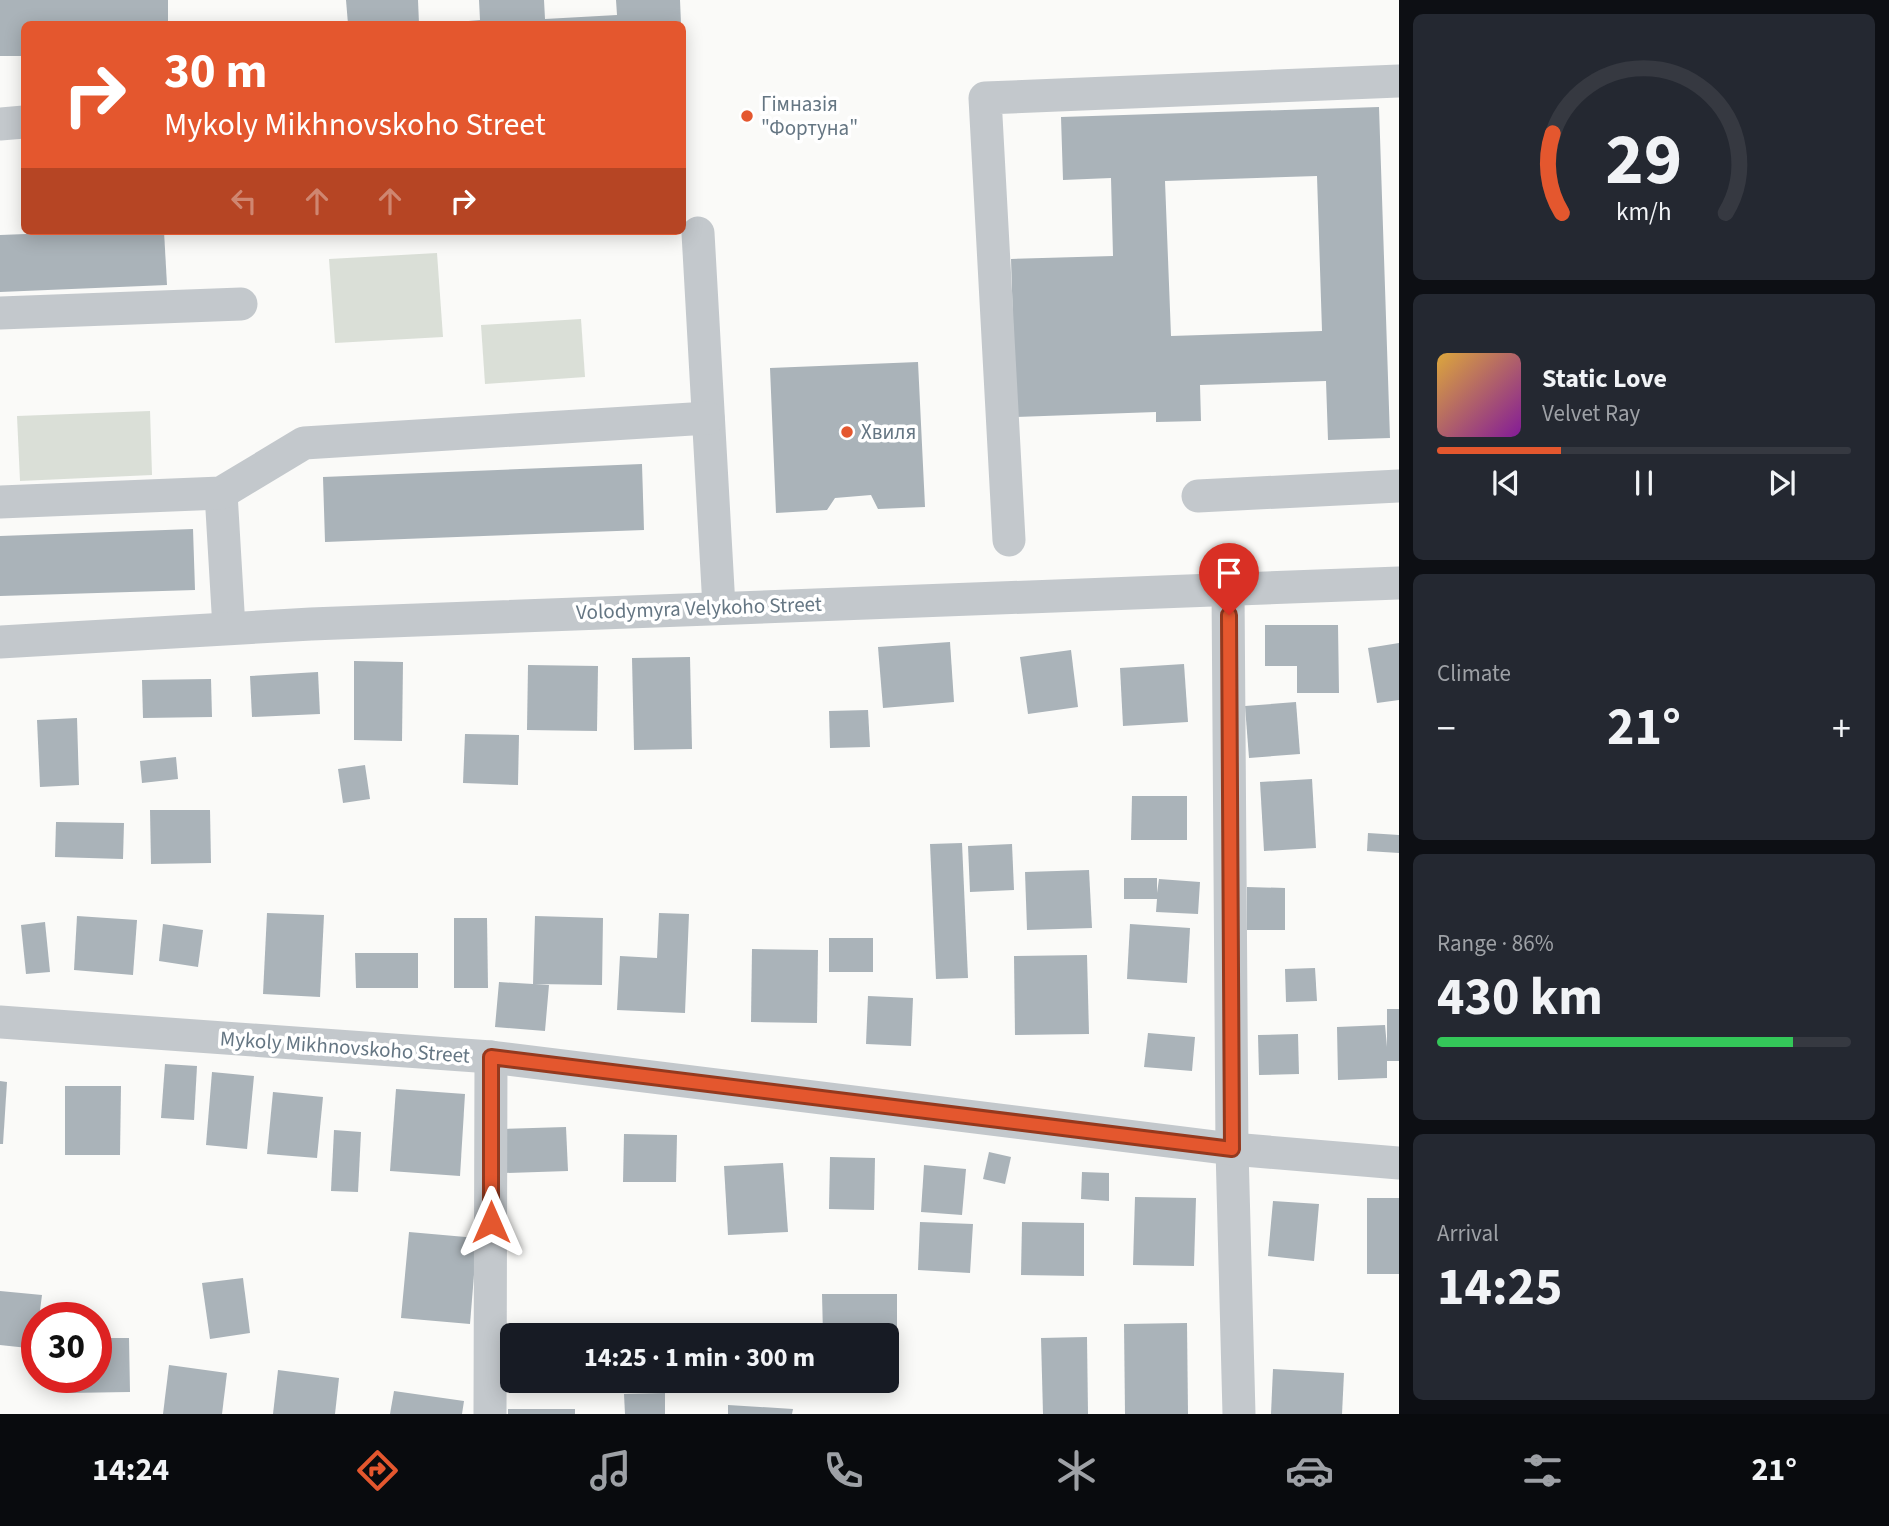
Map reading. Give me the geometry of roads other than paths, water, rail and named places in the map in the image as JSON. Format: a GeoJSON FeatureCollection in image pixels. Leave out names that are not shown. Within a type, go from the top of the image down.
{"type":"FeatureCollection","features":[{"type":"Feature","properties":{"kind":"street"},"geometry":{"type":"LineString","coordinates":[[1009,540],[985,98],[1399,81]]}},
{"type":"Feature","properties":{"kind":"street"},"geometry":{"type":"LineString","coordinates":[[0,124],[21,122]]}},
{"type":"Feature","properties":{"kind":"street"},"geometry":{"type":"LineString","coordinates":[[698,233],[719,607]]}},
{"type":"Feature","properties":{"kind":"street"},"geometry":{"type":"LineString","coordinates":[[0,313],[241,304]]}},
{"type":"Feature","properties":{"kind":"street"},"geometry":{"type":"LineString","coordinates":[[0,502],[221,493],[304,443],[708,418]]}},
{"type":"Feature","properties":{"kind":"street"},"geometry":{"type":"LineString","coordinates":[[1198,496],[1399,486]]}},
{"type":"Feature","properties":{"kind":"street"},"geometry":{"type":"LineString","coordinates":[[221,493],[229,628]]}},
{"type":"Feature","properties":{"kind":"street","name":"Volodymyra Velykoho Street"},"geometry":{"type":"LineString","coordinates":[[0,642],[229,628],[719,607],[1399,583]]}},
{"type":"Feature","properties":{"kind":"street"},"geometry":{"type":"LineString","coordinates":[[1228,588],[1232,1149],[1239,1414]]}},
{"type":"Feature","properties":{"kind":"street","name":"Mykoly Mikhnovskoho Street"},"geometry":{"type":"LineString","coordinates":[[0,1022],[491,1057],[1232,1149],[1399,1163]]}},
{"type":"Feature","properties":{"kind":"street"},"geometry":{"type":"LineString","coordinates":[[490,1414],[491,1057]]}},
{"type":"Feature","properties":{"kind":"place","name":"Гімназія \"Фортуна\""},"geometry":{"type":"Point","coordinates":[747,116]}},
{"type":"Feature","properties":{"kind":"place","name":"Хвиля"},"geometry":{"type":"Point","coordinates":[847,432]}}]}
